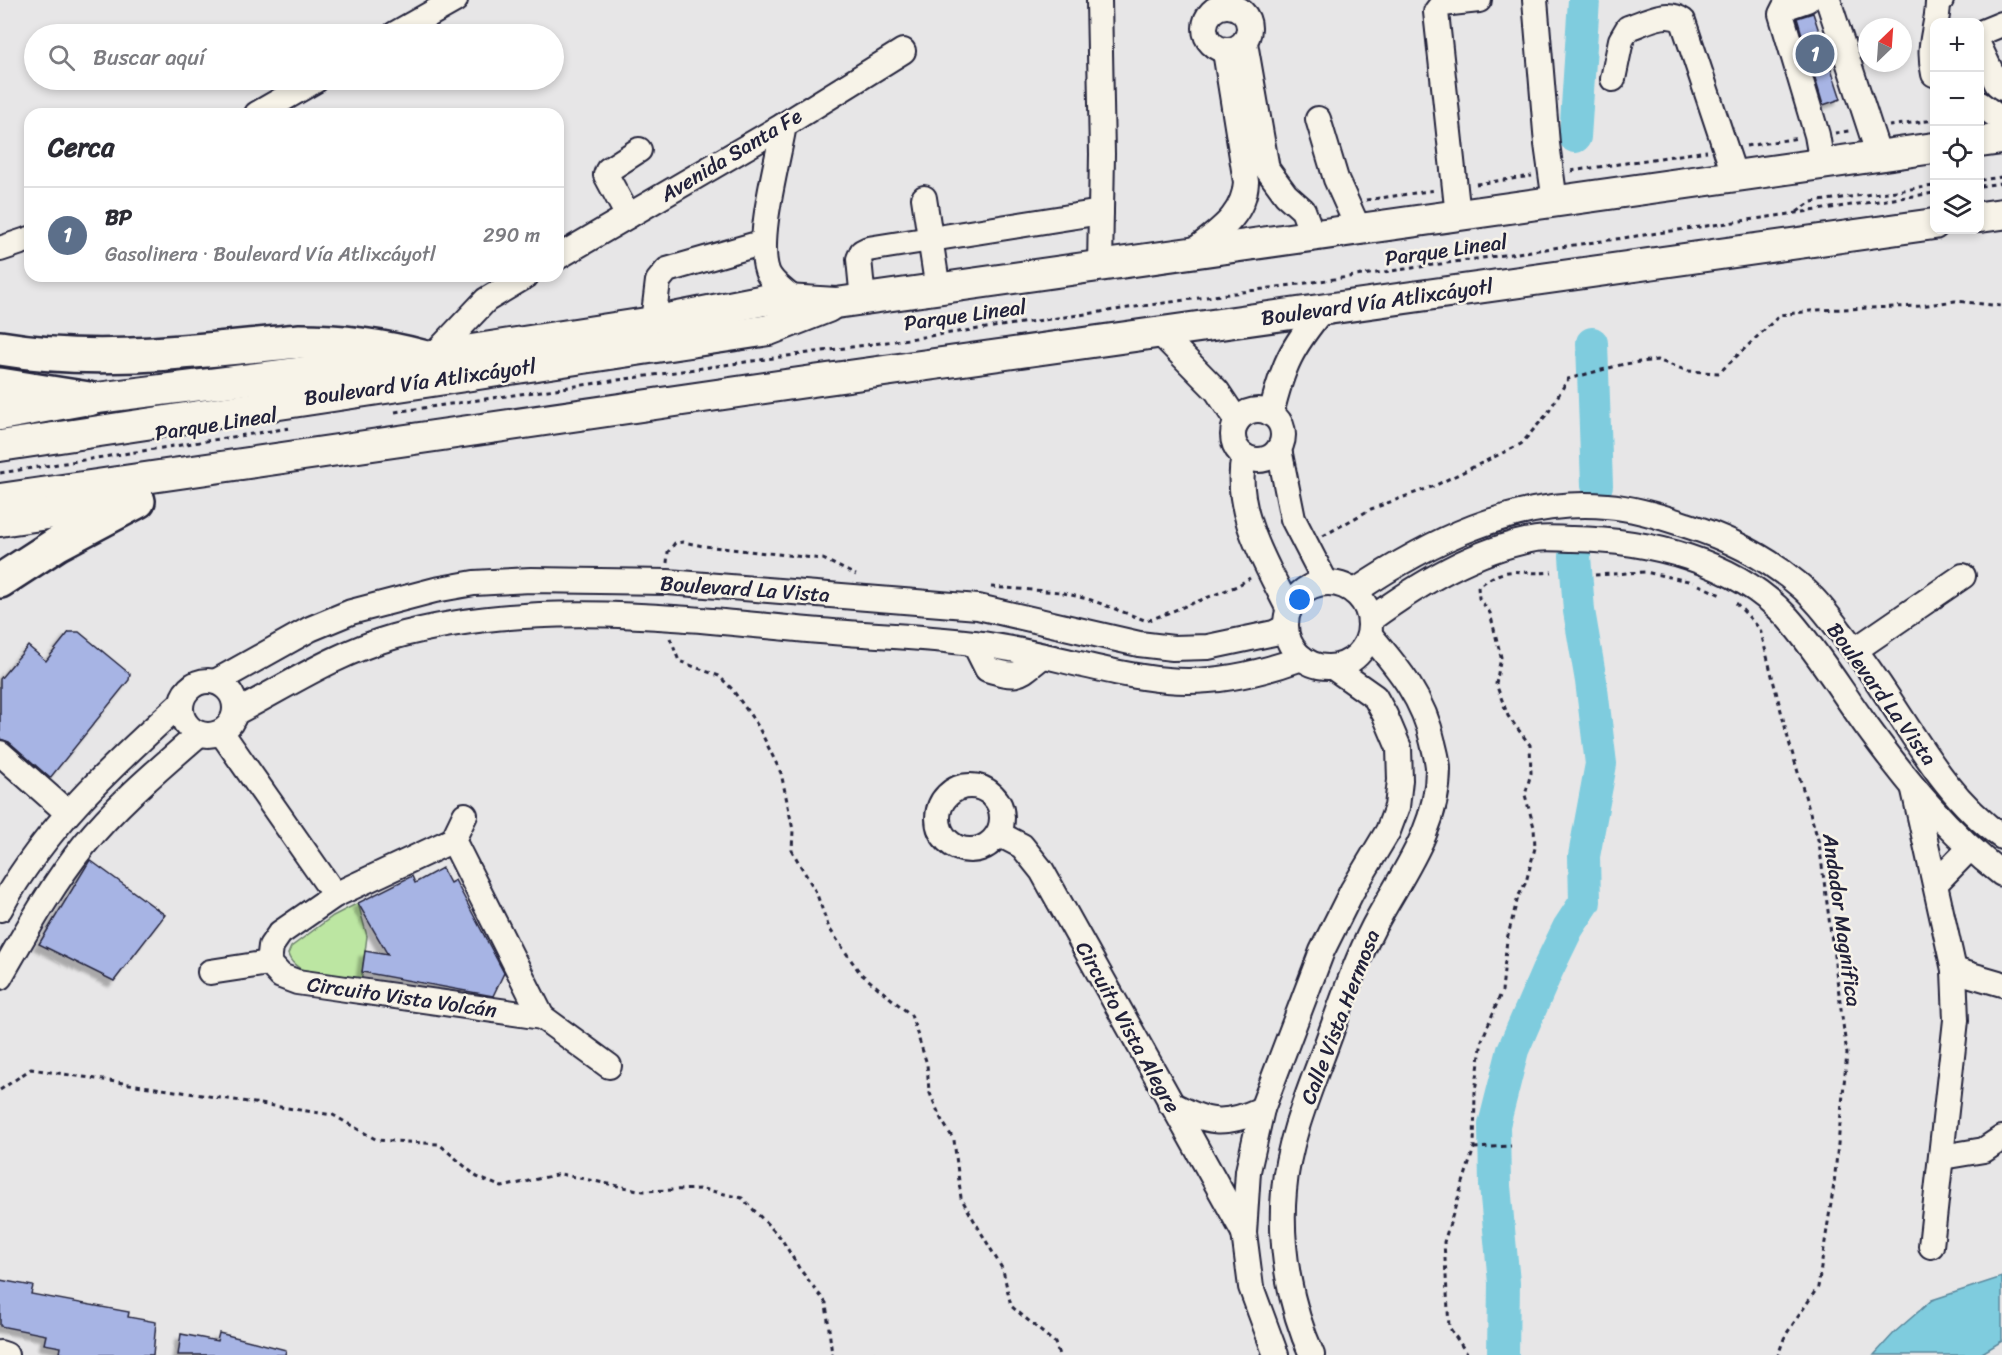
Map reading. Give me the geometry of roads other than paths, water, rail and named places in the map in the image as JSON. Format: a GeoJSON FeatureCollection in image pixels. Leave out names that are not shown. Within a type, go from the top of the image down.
{"type":"FeatureCollection","features":[{"type":"Feature","properties":{"kind":"highway"},"geometry":{"type":"LineString","coordinates":[[0,348],[61,356],[128,357],[300,341],[328,341],[378,347],[427,357]]}},
{"type":"Feature","properties":{"kind":"highway"},"geometry":{"type":"LineString","coordinates":[[0,385],[89,399]]}},
{"type":"Feature","properties":{"kind":"highway"},"geometry":{"type":"LineString","coordinates":[[0,581],[57,544],[138,501]]}},
{"type":"Feature","properties":{"kind":"main road"},"geometry":{"type":"LineString","coordinates":[[1984,141],[2002,139]]}},
{"type":"Feature","properties":{"kind":"main road","name":"Boulevard Vía Atlixcáyotl"},"geometry":{"type":"LineString","coordinates":[[0,415],[89,399],[427,357],[653,322],[770,299],[849,302],[1313,237],[1359,230],[1457,201],[1553,188],[1735,177],[1822,164],[1875,142],[1930,148]]}},
{"type":"Feature","properties":{"kind":"main road"},"geometry":{"type":"LineString","coordinates":[[1984,216],[2002,214]]}},
{"type":"Feature","properties":{"kind":"main road","name":"Boulevard Vía Atlixcáyotl"},"geometry":{"type":"LineString","coordinates":[[0,500],[820,380],[1930,225]]}},
{"type":"Feature","properties":{"kind":"main road","name":"Boulevard Vía Atlixcáyotl"},"geometry":{"type":"LineString","coordinates":[[0,446],[769,330],[849,302]]}},
{"type":"Feature","properties":{"kind":"main road","name":"Boulevard Vía Atlixcáyotl"},"geometry":{"type":"LineString","coordinates":[[0,521],[752,410],[790,397],[820,380]]}},
{"type":"Feature","properties":{"kind":"street"},"geometry":{"type":"LineString","coordinates":[[412,24],[454,0]]}},
{"type":"Feature","properties":{"kind":"street"},"geometry":{"type":"LineString","coordinates":[[1099,0],[1100,267]]}},
{"type":"Feature","properties":{"kind":"street"},"geometry":{"type":"LineString","coordinates":[[1457,201],[1436,12],[1442,4],[1479,0]]}},
{"type":"Feature","properties":{"kind":"street"},"geometry":{"type":"LineString","coordinates":[[1535,0],[1553,188]]}},
{"type":"Feature","properties":{"kind":"street"},"geometry":{"type":"LineString","coordinates":[[1828,0],[1875,142]]}},
{"type":"Feature","properties":{"kind":"street"},"geometry":{"type":"LineString","coordinates":[[1936,18],[1938,3],[1941,0]]}},
{"type":"Feature","properties":{"kind":"street"},"geometry":{"type":"LineString","coordinates":[[1800,1],[1784,8],[1781,14],[1817,135],[1822,164]]}},
{"type":"Feature","properties":{"kind":"street"},"geometry":{"type":"LineString","coordinates":[[1244,28],[1215,47],[1207,40],[1204,30],[1204,9],[1212,11],[1222,6],[1233,6],[1242,11],[1267,169],[1286,195],[1303,210],[1313,237]]}},
{"type":"Feature","properties":{"kind":"street"},"geometry":{"type":"LineString","coordinates":[[1613,80],[1620,40],[1628,28],[1666,15],[1676,16],[1683,21],[1735,177]]}},
{"type":"Feature","properties":{"kind":"street"},"geometry":{"type":"LineString","coordinates":[[1984,31],[2002,24]]}},
{"type":"Feature","properties":{"kind":"street"},"geometry":{"type":"LineString","coordinates":[[1190,254],[1231,220],[1245,195],[1244,28]]}},
{"type":"Feature","properties":{"kind":"street","name":"Avenida Santa Fe"},"geometry":{"type":"LineString","coordinates":[[564,253],[784,125],[903,51]]}},
{"type":"Feature","properties":{"kind":"street"},"geometry":{"type":"LineString","coordinates":[[1984,56],[1997,84],[2002,88]]}},
{"type":"Feature","properties":{"kind":"street"},"geometry":{"type":"LineString","coordinates":[[267,108],[299,90]]}},
{"type":"Feature","properties":{"kind":"street"},"geometry":{"type":"LineString","coordinates":[[1984,107],[2002,120]]}},
{"type":"Feature","properties":{"kind":"street"},"geometry":{"type":"LineString","coordinates":[[1318,119],[1346,203],[1359,230]]}},
{"type":"Feature","properties":{"kind":"street"},"geometry":{"type":"LineString","coordinates":[[784,125],[764,242],[767,271],[771,279],[796,301]]}},
{"type":"Feature","properties":{"kind":"street"},"geometry":{"type":"LineString","coordinates":[[628,216],[606,175],[608,170],[639,150]]}},
{"type":"Feature","properties":{"kind":"street"},"geometry":{"type":"LineString","coordinates":[[924,198],[938,290]]}},
{"type":"Feature","properties":{"kind":"street"},"geometry":{"type":"LineString","coordinates":[[849,302],[862,252],[1101,212]]}},
{"type":"Feature","properties":{"kind":"street"},"geometry":{"type":"LineString","coordinates":[[0,249],[24,241]]}},
{"type":"Feature","properties":{"kind":"street"},"geometry":{"type":"LineString","coordinates":[[653,322],[658,281],[666,270],[764,242]]}},
{"type":"Feature","properties":{"kind":"street"},"geometry":{"type":"LineString","coordinates":[[427,357],[486,300],[516,282]]}},
{"type":"Feature","properties":{"kind":"street"},"geometry":{"type":"LineString","coordinates":[[1271,414],[1279,381],[1295,344],[1323,309]]}},
{"type":"Feature","properties":{"kind":"street"},"geometry":{"type":"LineString","coordinates":[[1159,332],[1217,391],[1237,421]]}},
{"type":"Feature","properties":{"kind":"street"},"geometry":{"type":"LineString","coordinates":[[1279,449],[1263,460],[1253,460],[1244,456],[1233,440],[1237,421],[1253,410],[1271,414],[1283,430],[1279,449],[1293,519],[1326,583]]}},
{"type":"Feature","properties":{"kind":"street"},"geometry":{"type":"LineString","coordinates":[[1244,456],[1240,475],[1250,530],[1287,619],[1290,644],[1302,658],[1317,666],[1334,668],[1350,662],[1363,651],[1370,627],[1365,604],[1354,592],[1341,585],[1326,583],[1311,587],[1297,596],[1287,619]]}},
{"type":"Feature","properties":{"kind":"street","name":"Boulevard La Vista"},"geometry":{"type":"LineString","coordinates":[[1354,592],[1401,559],[1473,527],[1516,512],[1606,506],[1649,513],[1714,534],[1764,560],[1799,584],[1855,650],[1915,741],[1978,821],[2002,837]]}},
{"type":"Feature","properties":{"kind":"street","name":"Boulevard La Vista"},"geometry":{"type":"LineString","coordinates":[[1370,627],[1398,599],[1477,555],[1538,539],[1609,540],[1658,548],[1706,564],[1747,586],[1786,617],[1913,787],[1969,849],[2002,874]]}},
{"type":"Feature","properties":{"kind":"street"},"geometry":{"type":"LineString","coordinates":[[1855,650],[1963,576]]}},
{"type":"Feature","properties":{"kind":"street","name":"Boulevard La Vista"},"geometry":{"type":"LineString","coordinates":[[217,681],[310,629],[351,612],[435,590],[474,583],[531,580],[863,587],[978,607],[1139,644],[1173,648],[1208,647],[1274,633],[1287,619]]}},
{"type":"Feature","properties":{"kind":"street"},"geometry":{"type":"LineString","coordinates":[[858,635],[863,587]]}},
{"type":"Feature","properties":{"kind":"street","name":"Boulevard La Vista"},"geometry":{"type":"LineString","coordinates":[[0,977],[38,911],[84,845],[141,784],[219,726],[300,676],[347,653],[393,637],[470,623],[567,613],[611,614],[974,643],[1165,680],[1199,681],[1232,677],[1302,658]]}},
{"type":"Feature","properties":{"kind":"street","name":"Calle Vista Hermosa"},"geometry":{"type":"LineString","coordinates":[[1312,1355],[1300,1330],[1283,1228],[1284,1190],[1291,1154],[1306,1098],[1352,974],[1373,927],[1431,820],[1437,794],[1438,767],[1427,715],[1405,677],[1370,627]]}},
{"type":"Feature","properties":{"kind":"street","name":"Calle Vista Hermosa"},"geometry":{"type":"LineString","coordinates":[[1276,1355],[1251,1287],[1244,1233],[1248,1171],[1262,1109],[1322,951],[1352,891],[1388,831],[1397,807],[1400,780],[1399,748],[1375,697],[1334,668]]}},
{"type":"Feature","properties":{"kind":"street"},"geometry":{"type":"LineString","coordinates":[[0,909],[36,855],[68,813],[121,758],[180,704],[185,692],[193,684],[204,680],[217,681],[228,688],[235,700],[219,726]]}},
{"type":"Feature","properties":{"kind":"street"},"geometry":{"type":"LineString","coordinates":[[180,704],[182,717],[188,727],[219,726]]}},
{"type":"Feature","properties":{"kind":"street"},"geometry":{"type":"LineString","coordinates":[[1866,725],[1893,705]]}},
{"type":"Feature","properties":{"kind":"street"},"geometry":{"type":"LineString","coordinates":[[219,726],[335,895]]}},
{"type":"Feature","properties":{"kind":"street"},"geometry":{"type":"LineString","coordinates":[[0,753],[68,813]]}},
{"type":"Feature","properties":{"kind":"street"},"geometry":{"type":"LineString","coordinates":[[1913,787],[1954,970],[1956,1020],[1931,1246]]}},
{"type":"Feature","properties":{"kind":"street"},"geometry":{"type":"LineString","coordinates":[[210,972],[269,963],[271,946],[280,933],[335,895],[453,840],[465,815]]}},
{"type":"Feature","properties":{"kind":"street","name":"Circuito Vista Alegre"},"geometry":{"type":"LineString","coordinates":[[999,834],[1022,846],[1042,871],[1244,1233]]}},
{"type":"Feature","properties":{"kind":"street","name":"Circuito Vista Volcán"},"geometry":{"type":"LineString","coordinates":[[453,840],[542,1017],[609,1066]]}},
{"type":"Feature","properties":{"kind":"street"},"geometry":{"type":"LineString","coordinates":[[1936,883],[1969,849]]}},
{"type":"Feature","properties":{"kind":"street","name":"Circuito Vista Volcán"},"geometry":{"type":"LineString","coordinates":[[269,963],[281,976],[297,982],[542,1017]]}},
{"type":"Feature","properties":{"kind":"street"},"geometry":{"type":"LineString","coordinates":[[1954,970],[2002,984]]}},
{"type":"Feature","properties":{"kind":"street"},"geometry":{"type":"LineString","coordinates":[[1170,1103],[1200,1119],[1220,1122],[1240,1119],[1262,1109]]}},
{"type":"Feature","properties":{"kind":"street"},"geometry":{"type":"LineString","coordinates":[[1942,1157],[1984,1150],[2002,1138]]}},
{"type":"Feature","properties":{"kind":"street"},"geometry":{"type":"LineString","coordinates":[[0,1353],[6,1355]]}},
{"type":"Feature","properties":{"kind":"water"},"geometry":{"type":"Polygon","coordinates":[[[2002,1277],[2002,1341],[1979,1355],[1874,1355],[1895,1332],[1932,1300],[2002,1277]]]}},
{"type":"Feature","properties":{"kind":"waterway"},"geometry":{"type":"LineString","coordinates":[[1575,137],[1584,0]]}},
{"type":"Feature","properties":{"kind":"waterway"},"geometry":{"type":"LineString","coordinates":[[1592,343],[1597,485]]}},
{"type":"Feature","properties":{"kind":"waterway"},"geometry":{"type":"LineString","coordinates":[[1503,1355],[1504,1283],[1495,1186],[1494,1125],[1513,1050],[1548,969],[1568,928],[1585,902],[1584,856],[1601,764],[1591,681],[1579,611],[1575,556]]}},
{"type":"Feature","properties":{"kind":"place","name":"BP"},"geometry":{"type":"Point","coordinates":[1815,54]}}]}
